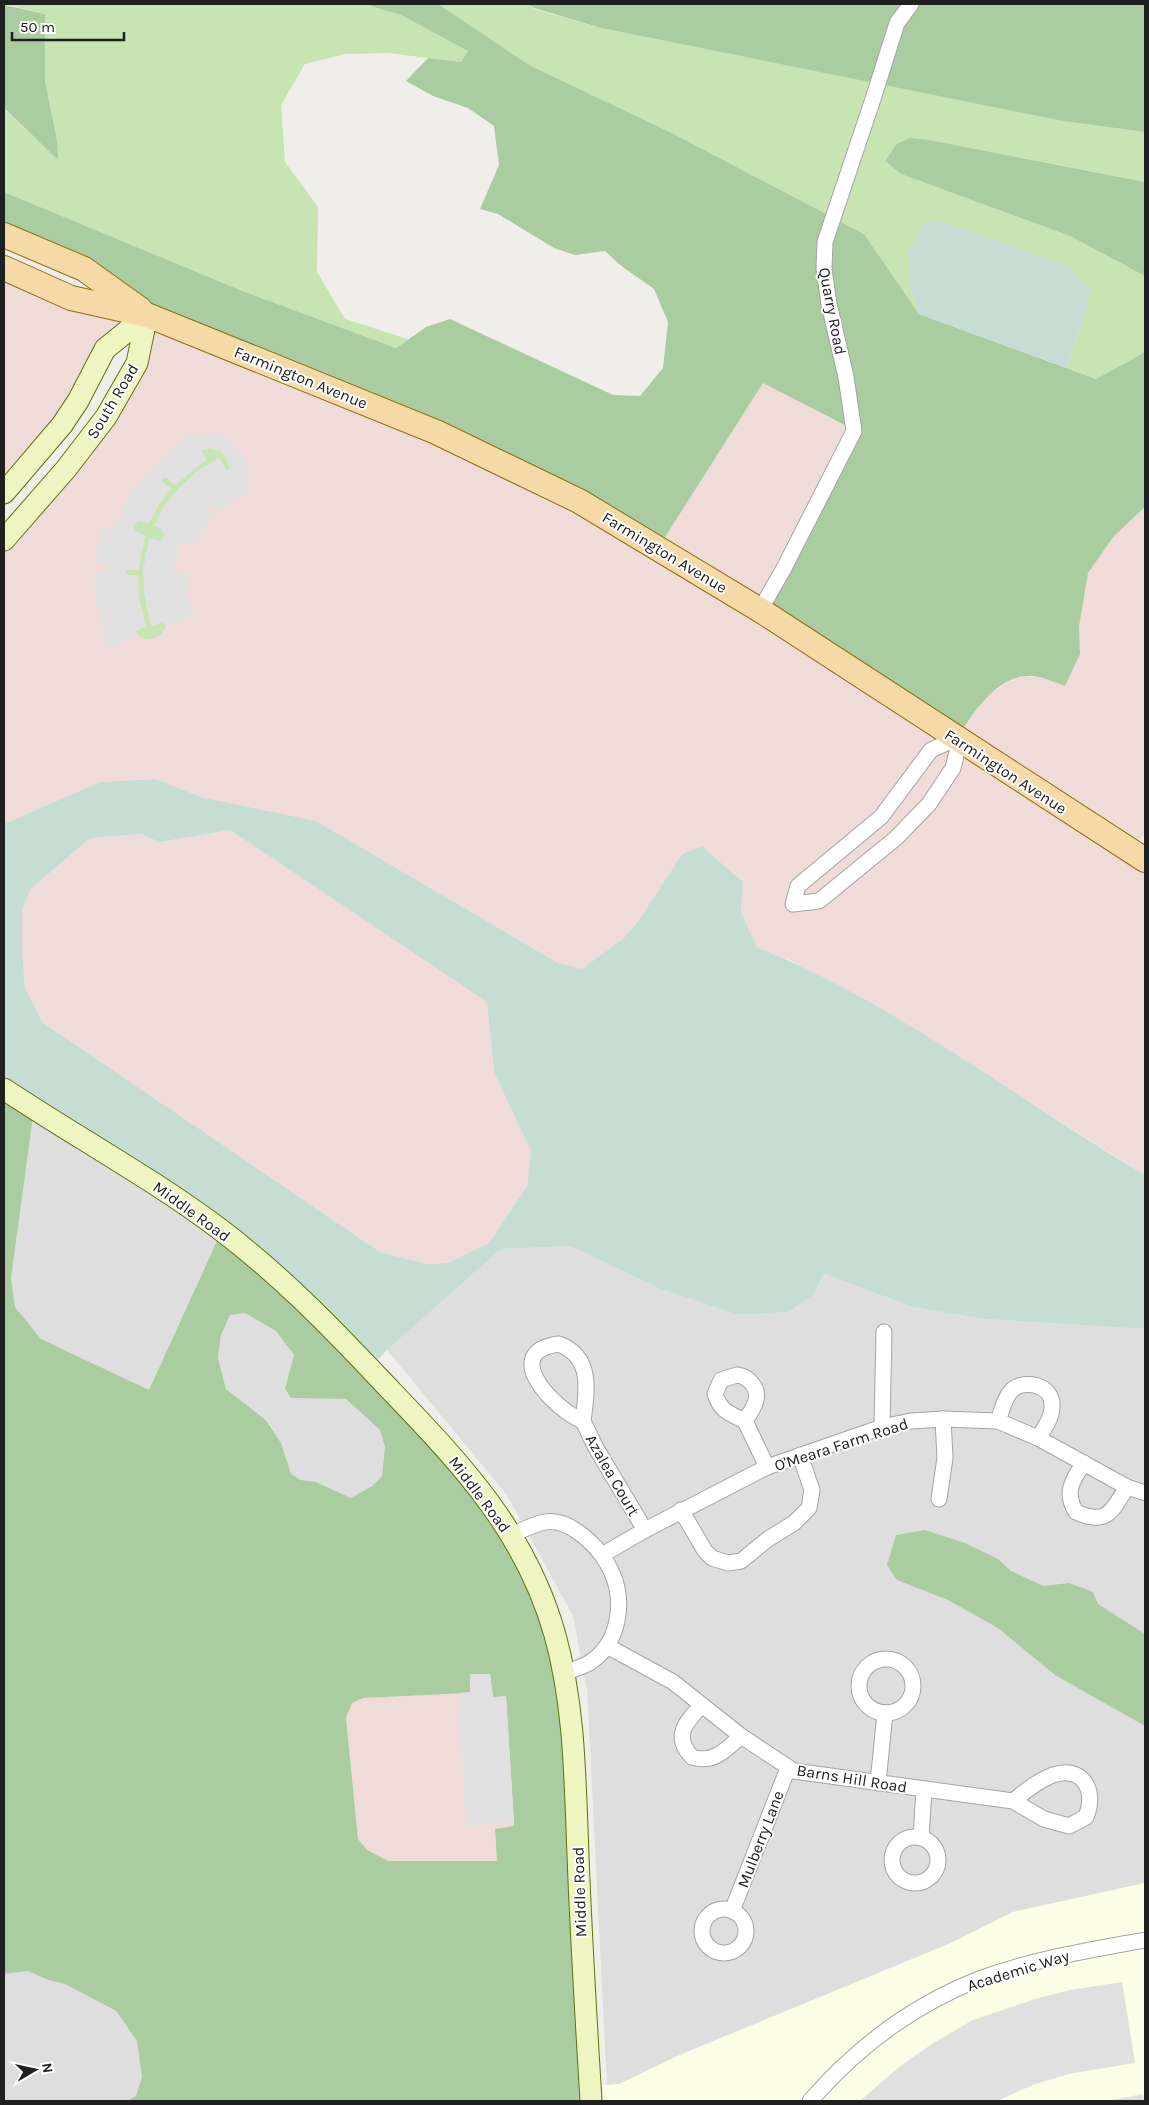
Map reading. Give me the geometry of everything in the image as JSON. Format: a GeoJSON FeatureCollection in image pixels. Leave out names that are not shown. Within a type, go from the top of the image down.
{"type":"FeatureCollection","features":[{"type":"Feature","properties":{"kind":"main road","name":"Farmington Avenue"},"geometry":{"type":"LineString","coordinates":[[4,235],[84,269],[147,315]]}},
{"type":"Feature","properties":{"kind":"main road","name":"Farmington Avenue"},"geometry":{"type":"LineString","coordinates":[[4,268],[71,298],[147,315],[436,432],[572,498],[760,610],[1145,860]]}},
{"type":"Feature","properties":{"kind":"street","name":"Quarry Road"},"geometry":{"type":"LineString","coordinates":[[760,610],[783,570],[854,430],[846,377],[825,278],[824,246],[897,23],[911,4]]}},
{"type":"Feature","properties":{"kind":"street","name":"South Road"},"geometry":{"type":"LineString","coordinates":[[4,493],[62,425],[78,401],[105,349],[147,315]]}},
{"type":"Feature","properties":{"kind":"street","name":"South Road"},"geometry":{"type":"LineString","coordinates":[[4,540],[66,469],[106,417],[137,364],[147,315]]}},
{"type":"Feature","properties":{"kind":"street"},"geometry":{"type":"LineString","coordinates":[[957,738],[957,752],[953,768],[929,804],[896,838],[819,901],[793,904],[798,886],[881,817],[931,750],[957,738]]}},
{"type":"Feature","properties":{"kind":"street","name":"Middle Road"},"geometry":{"type":"LineString","coordinates":[[4,1089],[168,1193],[222,1230],[261,1262],[335,1332],[446,1449],[489,1499],[512,1535],[527,1562],[542,1596],[555,1634],[570,1706],[591,2101]]}},
{"type":"Feature","properties":{"kind":"street"},"geometry":{"type":"LineString","coordinates":[[882,1427],[884,1332]]}},
{"type":"Feature","properties":{"kind":"street","name":"Azalea Court"},"geometry":{"type":"LineString","coordinates":[[583,1421],[571,1416],[547,1396],[535,1380],[532,1373],[532,1360],[545,1347],[559,1344],[571,1349],[581,1361],[587,1391],[583,1421],[596,1448],[645,1530]]}},
{"type":"Feature","properties":{"kind":"street"},"geometry":{"type":"LineString","coordinates":[[998,1421],[1006,1398],[1012,1390],[1026,1384],[1035,1385],[1050,1395],[1052,1406],[1049,1419],[1038,1438]]}},
{"type":"Feature","properties":{"kind":"street"},"geometry":{"type":"LineString","coordinates":[[939,1499],[945,1458],[943,1419]]}},
{"type":"Feature","properties":{"kind":"street","name":"O'Meara Farm Road"},"geometry":{"type":"LineString","coordinates":[[602,1555],[681,1510],[767,1468],[882,1427],[911,1421],[943,1419],[998,1421],[1038,1438],[1127,1487],[1145,1493]]}},
{"type":"Feature","properties":{"kind":"street"},"geometry":{"type":"LineString","coordinates":[[745,1421],[767,1468]]}},
{"type":"Feature","properties":{"kind":"street"},"geometry":{"type":"LineString","coordinates":[[681,1510],[705,1550],[712,1558],[728,1563],[741,1560],[768,1539],[794,1523],[809,1508],[812,1490],[800,1455]]}},
{"type":"Feature","properties":{"kind":"street"},"geometry":{"type":"LineString","coordinates":[[1084,1463],[1072,1480],[1070,1487],[1071,1505],[1076,1512],[1090,1519],[1100,1518],[1114,1508],[1127,1487]]}},
{"type":"Feature","properties":{"kind":"street"},"geometry":{"type":"LineString","coordinates":[[512,1535],[548,1522],[558,1523],[573,1529],[587,1538],[602,1555],[614,1577],[618,1597],[618,1619],[614,1634],[607,1646],[590,1662],[564,1674]]}},
{"type":"Feature","properties":{"kind":"street","name":"Barns Hill Road"},"geometry":{"type":"LineString","coordinates":[[607,1646],[673,1682],[741,1736],[794,1771],[1013,1801],[1044,1819],[1069,1826],[1086,1817],[1091,1805],[1090,1793],[1086,1784],[1068,1773],[1055,1774],[1043,1779],[1032,1785],[1013,1801]]}},
{"type":"Feature","properties":{"kind":"street"},"geometry":{"type":"LineString","coordinates":[[702,1705],[682,1731],[682,1743],[692,1757],[707,1759],[719,1756],[741,1736]]}},
{"type":"Feature","properties":{"kind":"street"},"geometry":{"type":"LineString","coordinates":[[878,1783],[885,1713]]}},
{"type":"Feature","properties":{"kind":"street","name":"Mulberry Lane"},"geometry":{"type":"LineString","coordinates":[[732,1910],[788,1768]]}},
{"type":"Feature","properties":{"kind":"street"},"geometry":{"type":"LineString","coordinates":[[921,1838],[924,1789]]}},
{"type":"Feature","properties":{"kind":"street","name":"Academic Way"},"geometry":{"type":"LineString","coordinates":[[810,2101],[837,2072],[873,2040],[913,2012],[957,1989],[983,1978],[1036,1962],[1145,1940]]}},
{"type":"Feature","properties":{"kind":"shaded area"},"geometry":{"type":"Polygon","coordinates":[[[938,220],[1068,266],[1090,288],[1085,314],[1067,368],[919,314],[909,286],[909,252],[923,223],[938,220]]]}},
{"type":"Feature","properties":{"kind":"shaded area"},"geometry":{"type":"Polygon","coordinates":[[[4,268],[71,298],[147,315],[105,349],[78,401],[62,425],[4,493],[4,268]]]}},
{"type":"Feature","properties":{"kind":"shaded area"},"geometry":{"type":"Polygon","coordinates":[[[147,315],[436,432],[579,501],[657,547],[763,383],[854,431],[761,610],[956,738],[988,695],[1010,681],[1022,677],[1038,677],[1065,685],[1080,654],[1079,627],[1088,572],[1114,536],[1145,507],[1145,831],[1133,852],[1145,860],[1145,1175],[892,1015],[790,960],[757,947],[741,912],[743,882],[702,846],[682,854],[639,920],[624,938],[582,969],[558,963],[316,821],[201,797],[156,779],[100,782],[4,824],[4,540],[66,469],[106,417],[137,363],[147,315]]]}},
{"type":"Feature","properties":{"kind":"shaded area"},"geometry":{"type":"Polygon","coordinates":[[[212,432],[226,436],[241,452],[245,461],[249,493],[217,511],[209,503],[205,503],[205,507],[213,516],[201,529],[194,544],[185,541],[179,544],[173,570],[175,573],[187,573],[187,593],[195,615],[166,627],[163,622],[152,626],[144,593],[143,570],[150,538],[160,541],[165,536],[162,529],[154,526],[164,506],[176,491],[196,472],[219,458],[226,470],[229,469],[229,464],[222,452],[210,448],[202,450],[206,460],[175,485],[167,478],[163,478],[163,482],[171,489],[160,503],[149,523],[141,520],[134,523],[134,530],[145,536],[138,570],[127,570],[125,573],[138,576],[139,599],[146,626],[137,629],[136,633],[138,635],[109,649],[95,597],[94,572],[109,569],[106,565],[94,564],[102,526],[115,528],[129,496],[138,482],[168,452],[187,437],[212,432]]]}},
{"type":"Feature","properties":{"kind":"shaded area"},"geometry":{"type":"Polygon","coordinates":[[[156,779],[201,797],[316,821],[558,963],[582,969],[624,938],[639,920],[682,854],[702,846],[743,882],[741,912],[757,947],[808,970],[907,1024],[1145,1175],[1145,1329],[984,1319],[913,1307],[824,1274],[813,1295],[788,1312],[736,1314],[663,1290],[570,1246],[501,1249],[369,1368],[297,1295],[4,1089],[4,824],[100,782],[156,779]],[[230,830],[160,842],[140,834],[90,838],[31,889],[22,909],[25,988],[42,1022],[380,1252],[426,1264],[448,1263],[489,1243],[527,1186],[531,1151],[494,1072],[487,1002],[230,830]]]}},
{"type":"Feature","properties":{"kind":"shaded area"},"geometry":{"type":"Polygon","coordinates":[[[230,830],[487,1002],[494,1072],[531,1151],[527,1186],[489,1243],[448,1263],[426,1264],[380,1252],[42,1022],[25,988],[22,909],[31,889],[90,838],[140,834],[160,842],[230,830]]]}},
{"type":"Feature","properties":{"kind":"shaded area"},"geometry":{"type":"Polygon","coordinates":[[[34,1109],[222,1230],[149,1390],[41,1339],[15,1307],[11,1278],[34,1109]]]}},
{"type":"Feature","properties":{"kind":"shaded area"},"geometry":{"type":"Polygon","coordinates":[[[570,1246],[663,1290],[736,1314],[813,1295],[824,1274],[913,1307],[984,1319],[1145,1329],[1145,1883],[1013,1912],[951,1943],[682,2054],[619,2084],[607,2086],[587,1690],[573,1616],[507,1495],[387,1350],[501,1249],[570,1246]]]}},
{"type":"Feature","properties":{"kind":"shaded area"},"geometry":{"type":"Polygon","coordinates":[[[245,1313],[276,1331],[294,1355],[285,1390],[291,1398],[346,1399],[380,1430],[385,1447],[382,1476],[372,1486],[351,1498],[316,1482],[301,1480],[291,1475],[281,1443],[267,1420],[226,1389],[218,1358],[221,1335],[229,1315],[245,1313]]]}},
{"type":"Feature","properties":{"kind":"shaded area"},"geometry":{"type":"Polygon","coordinates":[[[470,1674],[490,1674],[493,1697],[506,1696],[514,1821],[466,1826],[458,1693],[470,1692],[470,1674]]]}},
{"type":"Feature","properties":{"kind":"shaded area"},"geometry":{"type":"Polygon","coordinates":[[[470,1693],[506,1696],[514,1827],[495,1829],[497,1861],[388,1861],[379,1858],[367,1850],[358,1839],[346,1718],[352,1703],[363,1698],[470,1693]]]}},
{"type":"Feature","properties":{"kind":"shaded area"},"geometry":{"type":"Polygon","coordinates":[[[1145,1883],[1145,2101],[603,2101],[603,2085],[619,2084],[682,2054],[951,1943],[1013,1912],[1145,1883]]]}},
{"type":"Feature","properties":{"kind":"shaded area"},"geometry":{"type":"Polygon","coordinates":[[[28,1971],[48,1980],[65,1984],[115,2011],[137,2041],[142,2077],[136,2096],[127,2101],[4,2101],[4,1974],[28,1971]]]}},
{"type":"Feature","properties":{"kind":"shaded area"},"geometry":{"type":"Polygon","coordinates":[[[1122,1982],[1135,2063],[1069,2074],[1035,2084],[997,2101],[860,2101],[900,2066],[935,2042],[973,2020],[1038,1998],[1070,1990],[1122,1982]]]}},
{"type":"Feature","properties":{"kind":"shaded area"},"geometry":{"type":"Polygon","coordinates":[[[1143,2094],[1144,2101],[1107,2101],[1143,2094]]]}},
{"type":"Feature","properties":{"kind":"green space"},"geometry":{"type":"Polygon","coordinates":[[[4,4],[364,4],[401,15],[468,51],[461,62],[388,53],[346,54],[305,64],[281,105],[285,162],[318,207],[317,272],[345,319],[408,339],[396,348],[240,290],[4,192],[4,109],[57,159],[57,140],[45,81],[45,14],[4,4]]]}},
{"type":"Feature","properties":{"kind":"green space"},"geometry":{"type":"Polygon","coordinates":[[[364,4],[438,4],[529,65],[672,133],[864,234],[919,314],[1096,379],[1145,352],[1145,507],[1114,536],[1088,573],[1079,627],[1080,654],[1065,686],[1039,677],[1025,676],[1012,679],[990,694],[957,738],[760,610],[854,430],[763,383],[658,548],[579,501],[147,315],[4,235],[4,192],[240,290],[396,348],[426,327],[450,319],[613,395],[640,396],[663,368],[668,322],[654,289],[620,265],[605,251],[575,255],[554,248],[498,214],[480,209],[499,165],[494,126],[468,108],[433,96],[406,81],[428,58],[461,62],[468,51],[401,15],[364,4]]]}},
{"type":"Feature","properties":{"kind":"green space"},"geometry":{"type":"Polygon","coordinates":[[[438,4],[527,4],[534,9],[601,28],[1063,121],[1145,132],[1145,182],[929,140],[914,139],[903,142],[894,149],[885,161],[901,174],[1070,236],[1145,276],[1145,352],[1096,379],[1067,368],[1085,314],[909,286],[919,314],[864,234],[672,133],[529,65],[438,4]]]}},
{"type":"Feature","properties":{"kind":"green space"},"geometry":{"type":"Polygon","coordinates":[[[527,4],[1145,4],[1145,132],[1063,121],[601,28],[534,8],[527,4]]]}},
{"type":"Feature","properties":{"kind":"green space"},"geometry":{"type":"Polygon","coordinates":[[[4,5],[45,14],[45,81],[57,140],[58,160],[4,108],[4,5]]]}},
{"type":"Feature","properties":{"kind":"green space"},"geometry":{"type":"Polygon","coordinates":[[[910,138],[929,140],[1145,182],[1145,276],[1070,236],[901,174],[885,161],[897,144],[910,138]]]}},
{"type":"Feature","properties":{"kind":"green space"},"geometry":{"type":"Polygon","coordinates":[[[210,448],[222,452],[229,465],[229,469],[226,470],[219,458],[196,472],[154,525],[162,529],[165,536],[160,541],[150,538],[144,571],[146,604],[152,626],[163,622],[166,625],[157,637],[152,639],[143,638],[136,631],[146,626],[139,599],[138,576],[128,575],[125,572],[127,570],[138,570],[145,536],[136,532],[133,526],[139,521],[149,523],[160,503],[171,489],[163,482],[163,478],[167,478],[175,484],[206,460],[202,450],[210,448]]]}},
{"type":"Feature","properties":{"kind":"green space"},"geometry":{"type":"Polygon","coordinates":[[[4,1089],[34,1109],[11,1278],[15,1307],[41,1339],[149,1390],[222,1230],[468,1474],[555,1634],[591,2101],[127,2101],[136,2096],[142,2077],[137,2041],[116,2011],[65,1984],[48,1980],[28,1971],[4,1974],[4,1089]],[[245,1313],[230,1315],[221,1335],[218,1358],[226,1389],[266,1420],[281,1443],[291,1474],[301,1480],[316,1482],[351,1498],[372,1486],[382,1476],[385,1447],[380,1430],[346,1399],[291,1398],[285,1389],[294,1355],[276,1331],[245,1313]],[[490,1674],[470,1693],[363,1698],[352,1703],[346,1718],[358,1839],[367,1850],[388,1861],[497,1861],[495,1829],[514,1826],[506,1696],[493,1698],[490,1674]]]}},
{"type":"Feature","properties":{"kind":"green space"},"geometry":{"type":"Polygon","coordinates":[[[925,1530],[965,1543],[998,1559],[1011,1571],[1043,1586],[1069,1583],[1093,1592],[1098,1604],[1145,1634],[1145,1726],[1055,1675],[998,1628],[948,1600],[897,1580],[887,1565],[896,1535],[925,1530]]]}}]}
